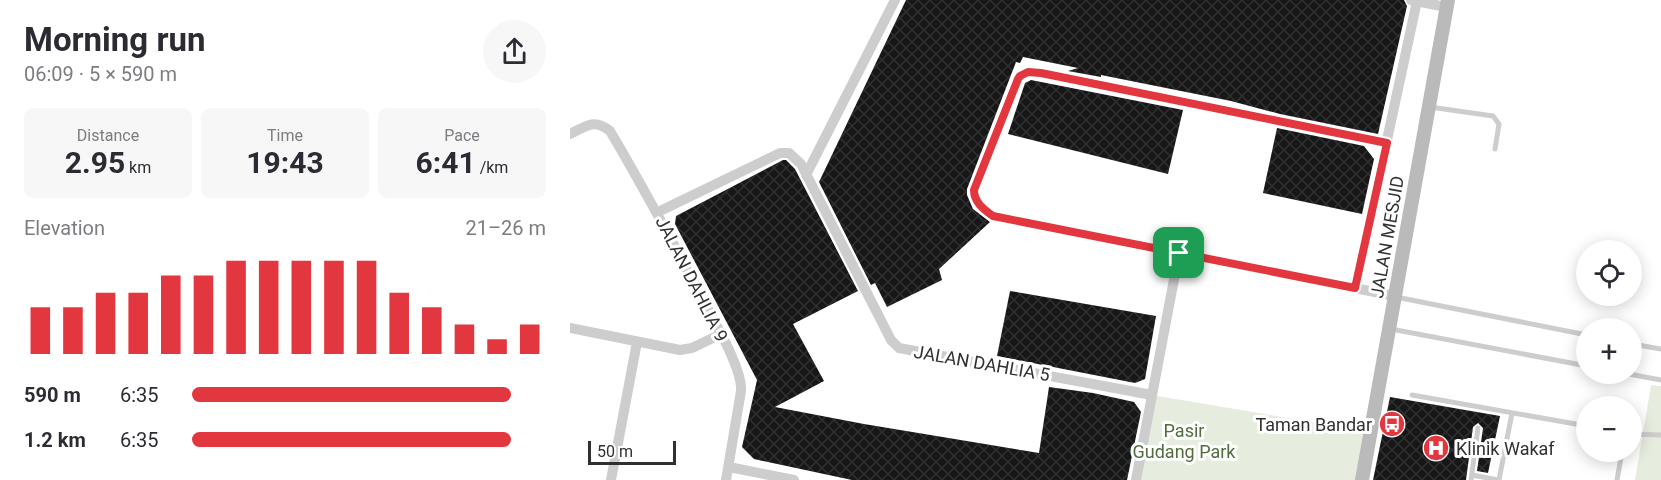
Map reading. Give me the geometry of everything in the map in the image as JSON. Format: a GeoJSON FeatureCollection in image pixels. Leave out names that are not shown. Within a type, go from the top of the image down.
{"type":"FeatureCollection","features":[{"type":"Feature","properties":{"kind":"main road","name":"JALAN MESJID"},"geometry":{"type":"LineString","coordinates":[[1362,480],[1447,4]]}},
{"type":"Feature","properties":{"kind":"street"},"geometry":{"type":"LineString","coordinates":[[806,175],[895,0]]}},
{"type":"Feature","properties":{"kind":"street"},"geometry":{"type":"LineString","coordinates":[[1355,288],[1387,143],[1414,1],[1447,4]]}},
{"type":"Feature","properties":{"kind":"street"},"geometry":{"type":"LineString","coordinates":[[1387,143],[1028,72],[1020,76],[974,188],[974,195],[980,206],[996,218],[1395,296]]}},
{"type":"Feature","properties":{"kind":"street","name":"JALAN DAHLIA 9"},"geometry":{"type":"LineString","coordinates":[[570,134],[591,123],[601,124],[610,131],[658,212],[721,334],[742,384],[726,480]]}},
{"type":"Feature","properties":{"kind":"street","name":"JALAN DAHLIA 5"},"geometry":{"type":"LineString","coordinates":[[658,212],[783,152],[789,153],[797,159],[891,340],[899,348],[1152,395]]}},
{"type":"Feature","properties":{"kind":"street"},"geometry":{"type":"LineString","coordinates":[[1136,480],[1179,253]]}},
{"type":"Feature","properties":{"kind":"street"},"geometry":{"type":"LineString","coordinates":[[570,328],[684,350],[721,334]]}},
{"type":"Feature","properties":{"kind":"street"},"geometry":{"type":"LineString","coordinates":[[611,480],[637,342]]}},
{"type":"Feature","properties":{"kind":"street"},"geometry":{"type":"LineString","coordinates":[[729,467],[794,480]]}},
{"type":"Feature","properties":{"kind":"lane"},"geometry":{"type":"LineString","coordinates":[[1429,106],[1493,116],[1499,124],[1495,149]]}},
{"type":"Feature","properties":{"kind":"lane"},"geometry":{"type":"LineString","coordinates":[[1395,296],[1576,333]]}},
{"type":"Feature","properties":{"kind":"lane"},"geometry":{"type":"LineString","coordinates":[[1389,329],[1576,364]]}},
{"type":"Feature","properties":{"kind":"lane"},"geometry":{"type":"LineString","coordinates":[[1642,346],[1661,349]]}},
{"type":"Feature","properties":{"kind":"lane"},"geometry":{"type":"LineString","coordinates":[[1642,376],[1661,380]]}},
{"type":"Feature","properties":{"kind":"lane"},"geometry":{"type":"LineString","coordinates":[[1412,394],[1576,424]]}},
{"type":"Feature","properties":{"kind":"lane"},"geometry":{"type":"LineString","coordinates":[[1478,428],[1471,477],[1499,480],[1512,413]]}},
{"type":"Feature","properties":{"kind":"lane"},"geometry":{"type":"LineString","coordinates":[[1642,434],[1661,435]]}},
{"type":"Feature","properties":{"kind":"lane"},"geometry":{"type":"LineString","coordinates":[[1617,480],[1620,462]]}},
{"type":"Feature","properties":{"kind":"green space"},"geometry":{"type":"Polygon","coordinates":[[[1651,385],[1661,386],[1661,480],[1635,480],[1638,462],[1642,462],[1642,438],[1651,385]]]}},
{"type":"Feature","properties":{"kind":"green space","name":"Pasir Gudang Park"},"geometry":{"type":"Polygon","coordinates":[[[1152,395],[1370,432],[1362,480],[1136,480],[1152,395]]]}},
{"type":"Feature","properties":{"kind":"building"},"geometry":{"type":"Polygon","coordinates":[[[906,0],[1404,0],[1407,6],[1378,134],[1280,114],[1231,101],[1101,75],[1101,77],[1068,71],[1078,68],[1023,57],[1020,63],[1016,62],[967,189],[973,209],[990,222],[939,269],[942,280],[887,307],[875,283],[871,285],[819,182],[906,0]]]}},
{"type":"Feature","properties":{"kind":"building"},"geometry":{"type":"Polygon","coordinates":[[[1031,80],[1183,110],[1168,174],[1008,134],[1025,83],[1031,80]]]}},
{"type":"Feature","properties":{"kind":"building"},"geometry":{"type":"Polygon","coordinates":[[[1277,128],[1364,146],[1374,159],[1362,214],[1263,193],[1277,128]]]}},
{"type":"Feature","properties":{"kind":"building"},"geometry":{"type":"Polygon","coordinates":[[[783,160],[795,169],[858,291],[793,324],[824,381],[775,407],[1039,453],[1049,387],[1093,393],[1134,402],[1141,412],[1127,480],[852,480],[754,459],[742,447],[757,380],[675,224],[676,216],[783,160]]]}},
{"type":"Feature","properties":{"kind":"building"},"geometry":{"type":"Polygon","coordinates":[[[1010,291],[1156,316],[1145,379],[1135,383],[997,356],[1010,291]]]}},
{"type":"Feature","properties":{"kind":"building","name":"Klinik Wakaf"},"geometry":{"type":"Polygon","coordinates":[[[1390,397],[1500,416],[1488,473],[1477,471],[1483,428],[1478,423],[1473,427],[1466,480],[1373,480],[1390,397]]]}},
{"type":"Feature","properties":{"kind":"place","name":"Taman Bandar"},"geometry":{"type":"Point","coordinates":[1392,424]}},
{"type":"Feature","properties":{"kind":"place","name":"Klinik Wakaf"},"geometry":{"type":"Point","coordinates":[1436,448]}},
{"type":"Feature","properties":{"kind":"route"},"geometry":{"type":"LineString","coordinates":[[1023,73],[1041,73],[1387,143],[1355,288],[1179,253],[996,218],[980,206],[974,195],[974,188],[1018,79],[1023,73]]}}]}
